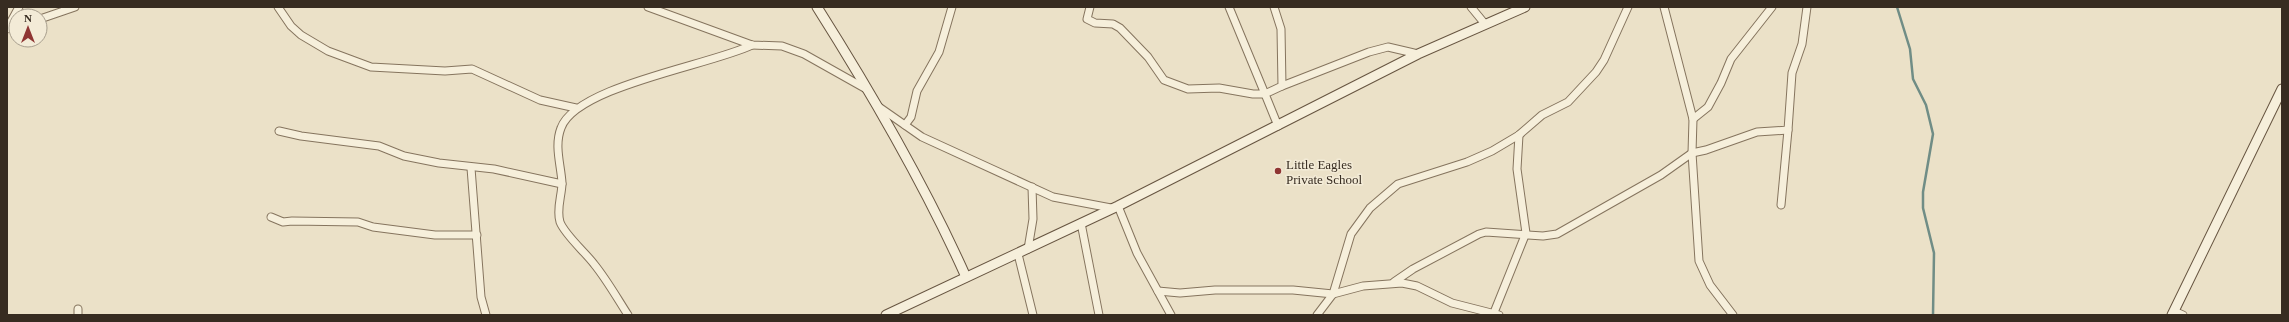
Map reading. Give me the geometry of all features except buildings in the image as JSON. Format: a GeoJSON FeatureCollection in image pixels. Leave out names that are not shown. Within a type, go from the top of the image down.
{"type":"FeatureCollection","features":[{"type":"Feature","properties":{"kind":"street"},"geometry":{"type":"LineString","coordinates":[[7,29],[19,7]]}},
{"type":"Feature","properties":{"kind":"street"},"geometry":{"type":"LineString","coordinates":[[48,16],[75,7]]}},
{"type":"Feature","properties":{"kind":"street"},"geometry":{"type":"LineString","coordinates":[[278,7],[291,26],[301,35],[328,51],[364,64],[386,69],[445,71],[472,69],[540,100],[576,108]]}},
{"type":"Feature","properties":{"kind":"street"},"geometry":{"type":"LineString","coordinates":[[648,7],[752,45],[782,46],[804,54],[838,71],[871,92]]}},
{"type":"Feature","properties":{"kind":"street"},"geometry":{"type":"LineString","coordinates":[[817,7],[880,106],[949,239],[966,277]]}},
{"type":"Feature","properties":{"kind":"street"},"geometry":{"type":"LineString","coordinates":[[905,125],[911,117],[917,91],[939,52],[952,7]]}},
{"type":"Feature","properties":{"kind":"street"},"geometry":{"type":"LineString","coordinates":[[1090,7],[1087,19],[1095,23],[1113,24],[1120,28],[1148,58],[1164,80],[1188,89],[1219,88],[1253,94],[1265,94],[1369,52],[1388,47],[1418,54]]}},
{"type":"Feature","properties":{"kind":"street"},"geometry":{"type":"LineString","coordinates":[[1229,7],[1278,126]]}},
{"type":"Feature","properties":{"kind":"street"},"geometry":{"type":"LineString","coordinates":[[1274,7],[1281,29],[1282,86]]}},
{"type":"Feature","properties":{"kind":"street"},"geometry":{"type":"LineString","coordinates":[[1471,7],[1485,24]]}},
{"type":"Feature","properties":{"kind":"street"},"geometry":{"type":"LineString","coordinates":[[886,315],[1115,207],[1418,54],[1526,7]]}},
{"type":"Feature","properties":{"kind":"street"},"geometry":{"type":"LineString","coordinates":[[1317,315],[1333,294],[1351,234],[1362,216],[1390,190],[1402,182],[1467,162],[1519,136],[1542,115],[1573,98],[1596,72],[1604,60],[1628,7]]}},
{"type":"Feature","properties":{"kind":"street"},"geometry":{"type":"LineString","coordinates":[[1664,7],[1694,119],[1692,153],[1699,260],[1710,285],[1733,315]]}},
{"type":"Feature","properties":{"kind":"street"},"geometry":{"type":"LineString","coordinates":[[1694,119],[1708,107],[1721,83],[1731,59],[1772,7]]}},
{"type":"Feature","properties":{"kind":"street"},"geometry":{"type":"LineString","coordinates":[[1781,205],[1792,73],[1802,44],[1807,7]]}},
{"type":"Feature","properties":{"kind":"street"},"geometry":{"type":"LineString","coordinates":[[628,315],[596,266],[560,223],[559,208],[562,184],[558,140],[565,120],[576,108],[638,81],[722,57],[752,45]]}},
{"type":"Feature","properties":{"kind":"street"},"geometry":{"type":"LineString","coordinates":[[2183,315],[2173,313],[2282,89]]}},
{"type":"Feature","properties":{"kind":"street"},"geometry":{"type":"LineString","coordinates":[[880,106],[922,137],[1053,197],[1115,207]]}},
{"type":"Feature","properties":{"kind":"street"},"geometry":{"type":"LineString","coordinates":[[1394,282],[1413,269],[1479,234],[1486,232],[1526,233],[1543,236],[1557,234],[1661,175],[1692,153],[1706,150],[1757,132],[1788,130]]}},
{"type":"Feature","properties":{"kind":"street"},"geometry":{"type":"LineString","coordinates":[[279,131],[302,136],[379,146],[404,156],[471,168],[494,168],[562,184]]}},
{"type":"Feature","properties":{"kind":"street"},"geometry":{"type":"LineString","coordinates":[[1158,291],[1180,293],[1215,290],[1292,290],[1333,294],[1348,289],[1394,282],[1417,286],[1452,303],[1495,314],[1526,233],[1517,169],[1519,136]]}},
{"type":"Feature","properties":{"kind":"street"},"geometry":{"type":"LineString","coordinates":[[471,168],[482,297],[486,315]]}},
{"type":"Feature","properties":{"kind":"street"},"geometry":{"type":"LineString","coordinates":[[1028,249],[1034,208],[1032,187]]}},
{"type":"Feature","properties":{"kind":"street"},"geometry":{"type":"LineString","coordinates":[[1115,207],[1171,315]]}},
{"type":"Feature","properties":{"kind":"street"},"geometry":{"type":"LineString","coordinates":[[271,217],[283,222],[358,222],[373,228],[435,235],[477,235]]}},
{"type":"Feature","properties":{"kind":"street"},"geometry":{"type":"LineString","coordinates":[[1080,223],[1099,315]]}},
{"type":"Feature","properties":{"kind":"street"},"geometry":{"type":"LineString","coordinates":[[1018,254],[1033,315]]}},
{"type":"Feature","properties":{"kind":"waterway"},"geometry":{"type":"LineString","coordinates":[[1897,7],[1910,49],[1913,79],[1926,105],[1933,134],[1923,192],[1923,208],[1934,253],[1933,315]]}},
{"type":"Feature","properties":{"kind":"place","name":"Little Eagles Private School"},"geometry":{"type":"Point","coordinates":[1278,171]}}]}
